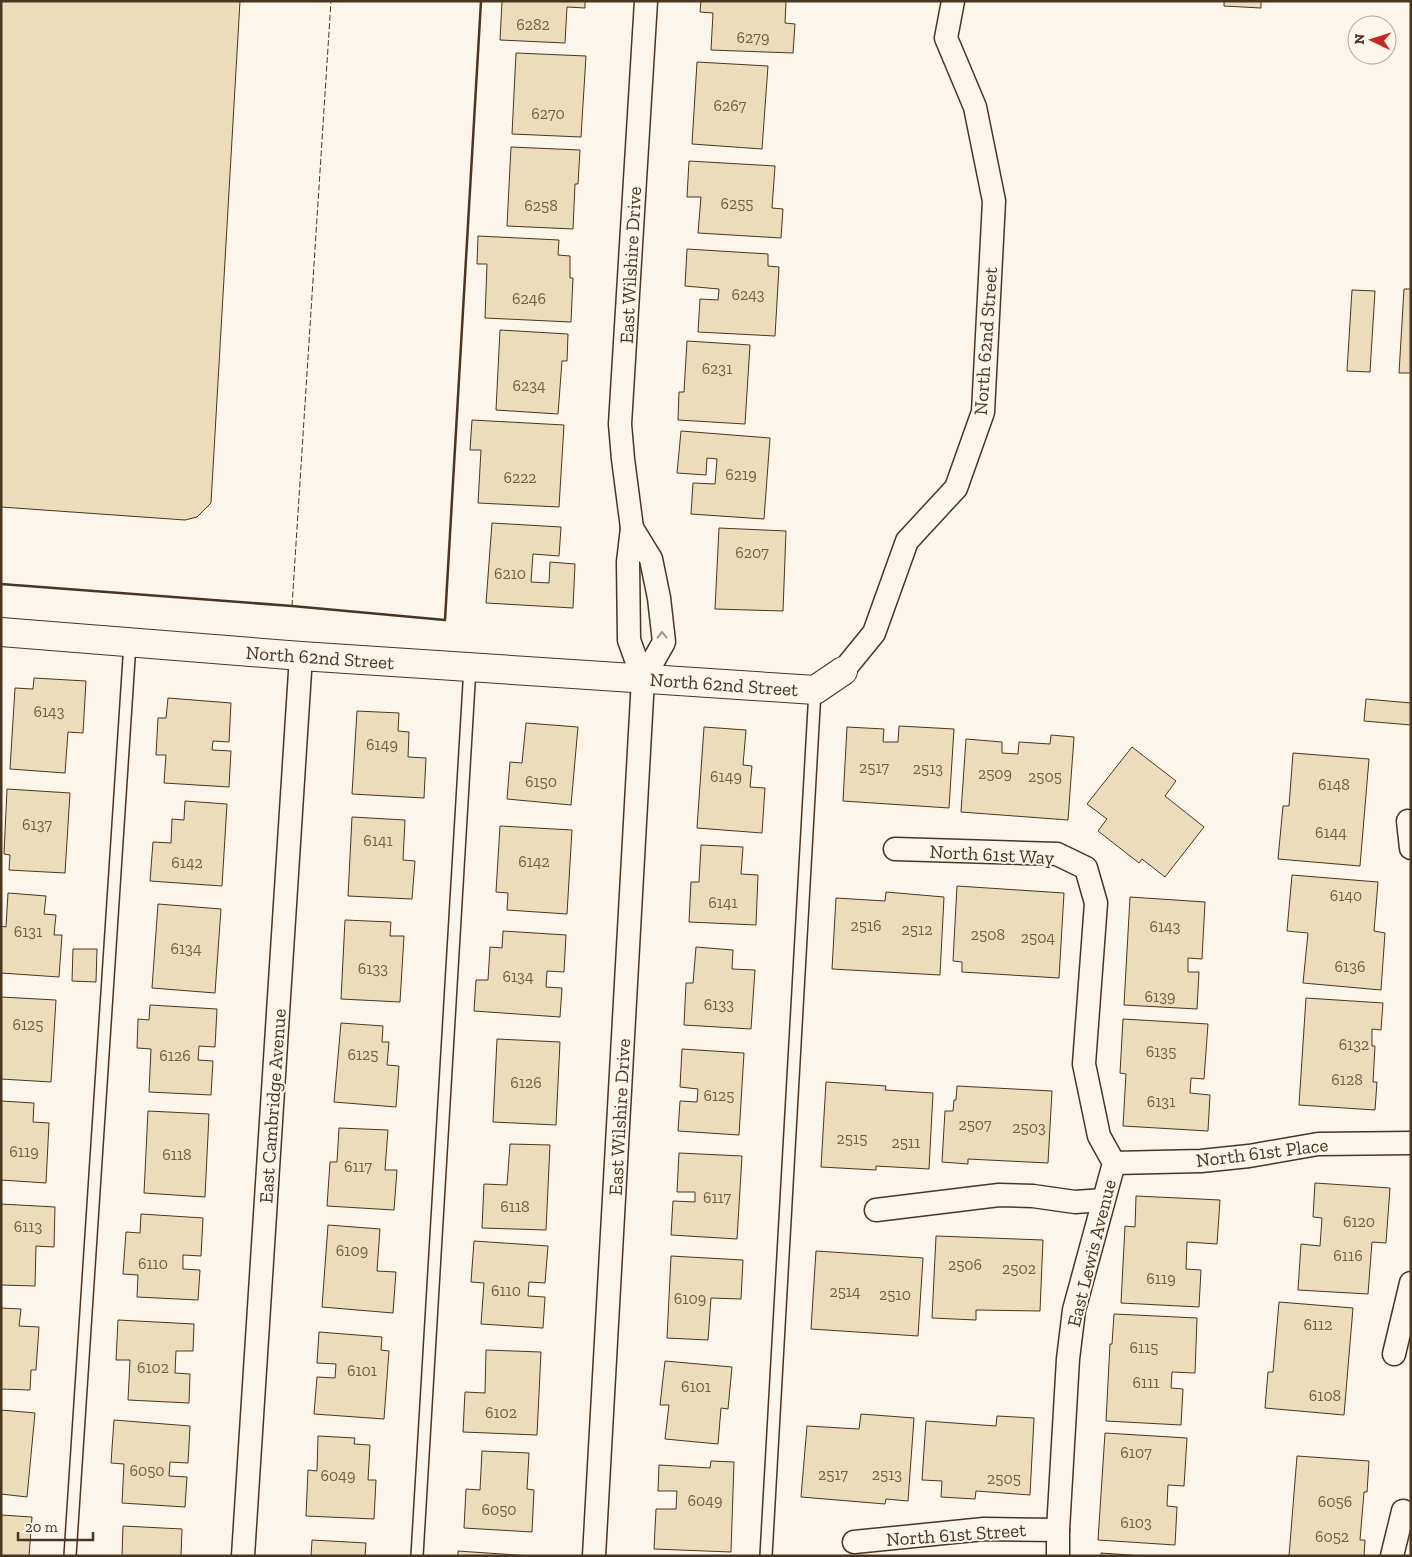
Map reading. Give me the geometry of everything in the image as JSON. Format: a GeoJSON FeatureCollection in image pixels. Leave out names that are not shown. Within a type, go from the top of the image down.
{"type":"FeatureCollection","features":[{"type":"Feature","properties":{"kind":"street","name":"East Wilshire Drive"},"geometry":{"type":"LineString","coordinates":[[594,1556],[643,679],[629,640],[628,562],[632,528],[620,424],[646,1]]}},
{"type":"Feature","properties":{"kind":"street","name":"North 62nd Street"},"geometry":{"type":"LineString","coordinates":[[1,632],[301,656],[815,690],[843,671],[874,633],[907,541],[956,488],[983,412],[994,201],[975,107],[946,38],[953,1]]}},
{"type":"Feature","properties":{"kind":"street","name":"East Wilshire Drive"},"geometry":{"type":"LineString","coordinates":[[632,528],[651,559],[659,598],[664,642],[643,679]]}},
{"type":"Feature","properties":{"kind":"street","name":"East Cambridge Avenue"},"geometry":{"type":"LineString","coordinates":[[243,1556],[301,656]]}},
{"type":"Feature","properties":{"kind":"street"},"geometry":{"type":"LineString","coordinates":[[1408,821],[1411,848]]}},
{"type":"Feature","properties":{"kind":"street","name":"North 61st Way"},"geometry":{"type":"LineString","coordinates":[[895,849],[1057,854],[1086,868]]}},
{"type":"Feature","properties":{"kind":"street","name":"East Lewis Avenue"},"geometry":{"type":"LineString","coordinates":[[1058,1556],[1068,1359],[1074,1310],[1114,1163],[1099,1136],[1084,1064],[1096,904],[1086,868]]}},
{"type":"Feature","properties":{"kind":"street","name":"North 61st Place"},"geometry":{"type":"LineString","coordinates":[[1114,1163],[1211,1160],[1249,1156],[1318,1144],[1411,1143]]}},
{"type":"Feature","properties":{"kind":"street"},"geometry":{"type":"LineString","coordinates":[[876,1210],[999,1195],[1033,1196],[1075,1202],[1103,1200]]}},
{"type":"Feature","properties":{"kind":"street"},"geometry":{"type":"LineString","coordinates":[[1394,1354],[1411,1283]]}},
{"type":"Feature","properties":{"kind":"street"},"geometry":{"type":"LineString","coordinates":[[1392,1556],[1403,1511]]}},
{"type":"Feature","properties":{"kind":"street","name":"North 61st Street"},"geometry":{"type":"LineString","coordinates":[[854,1542],[984,1529],[1058,1530]]}},
{"type":"Feature","properties":{"kind":"lane"},"geometry":{"type":"LineString","coordinates":[[70,1556],[130,643]]}},
{"type":"Feature","properties":{"kind":"lane"},"geometry":{"type":"LineString","coordinates":[[417,1556],[470,667]]}},
{"type":"Feature","properties":{"kind":"lane"},"geometry":{"type":"LineString","coordinates":[[766,1556],[815,690]]}},
{"type":"Feature","properties":{"kind":"building"},"geometry":{"type":"Polygon","coordinates":[[[1,1],[240,1],[211,503],[197,517],[185,520],[1,507],[1,1]]]}},
{"type":"Feature","properties":{"kind":"building"},"geometry":{"type":"Polygon","coordinates":[[[502,1],[585,1],[585,8],[567,7],[565,43],[500,40],[502,1]]]}},
{"type":"Feature","properties":{"kind":"building"},"geometry":{"type":"Polygon","coordinates":[[[701,1],[786,1],[785,23],[795,24],[793,53],[711,50],[713,13],[700,12],[701,1]]]}},
{"type":"Feature","properties":{"kind":"building"},"geometry":{"type":"Polygon","coordinates":[[[1224,1],[1261,1],[1261,8],[1224,6],[1224,1]]]}},
{"type":"Feature","properties":{"kind":"building"},"geometry":{"type":"Polygon","coordinates":[[[516,53],[586,56],[581,137],[512,134],[516,53]]]}},
{"type":"Feature","properties":{"kind":"building"},"geometry":{"type":"Polygon","coordinates":[[[697,62],[768,66],[762,149],[692,144],[697,62]]]}},
{"type":"Feature","properties":{"kind":"building"},"geometry":{"type":"Polygon","coordinates":[[[511,147],[580,150],[578,184],[575,184],[573,229],[507,226],[511,147]]]}},
{"type":"Feature","properties":{"kind":"building"},"geometry":{"type":"Polygon","coordinates":[[[689,161],[775,166],[772,208],[783,209],[781,238],[698,233],[701,197],[687,197],[689,161]]]}},
{"type":"Feature","properties":{"kind":"building"},"geometry":{"type":"Polygon","coordinates":[[[478,236],[559,240],[558,255],[570,256],[570,278],[573,278],[571,322],[485,318],[487,264],[477,264],[478,236]]]}},
{"type":"Feature","properties":{"kind":"building"},"geometry":{"type":"Polygon","coordinates":[[[687,249],[768,254],[768,266],[779,267],[775,336],[698,332],[700,299],[718,300],[719,289],[685,286],[687,249]]]}},
{"type":"Feature","properties":{"kind":"building"},"geometry":{"type":"Polygon","coordinates":[[[1404,289],[1411,289],[1411,373],[1399,373],[1404,289]]]}},
{"type":"Feature","properties":{"kind":"building"},"geometry":{"type":"Polygon","coordinates":[[[1352,290],[1375,291],[1370,372],[1347,371],[1352,290]]]}},
{"type":"Feature","properties":{"kind":"building"},"geometry":{"type":"Polygon","coordinates":[[[500,330],[568,334],[567,361],[562,361],[558,414],[496,410],[500,330]]]}},
{"type":"Feature","properties":{"kind":"building"},"geometry":{"type":"Polygon","coordinates":[[[687,341],[750,345],[745,424],[678,420],[679,392],[684,392],[687,341]]]}},
{"type":"Feature","properties":{"kind":"building"},"geometry":{"type":"Polygon","coordinates":[[[472,420],[564,425],[559,507],[478,503],[481,450],[470,450],[472,420]]]}},
{"type":"Feature","properties":{"kind":"building"},"geometry":{"type":"Polygon","coordinates":[[[681,431],[770,438],[764,519],[691,514],[693,483],[715,484],[717,459],[707,458],[706,475],[677,473],[681,431]]]}},
{"type":"Feature","properties":{"kind":"building"},"geometry":{"type":"Polygon","coordinates":[[[492,523],[561,527],[559,556],[533,554],[531,582],[549,583],[550,562],[575,564],[573,608],[486,603],[492,523]]]}},
{"type":"Feature","properties":{"kind":"building"},"geometry":{"type":"Polygon","coordinates":[[[719,528],[786,531],[783,611],[715,609],[719,528]]]}},
{"type":"Feature","properties":{"kind":"building"},"geometry":{"type":"Polygon","coordinates":[[[34,678],[86,681],[83,733],[68,732],[65,773],[10,769],[15,688],[33,689],[34,678]]]}},
{"type":"Feature","properties":{"kind":"building"},"geometry":{"type":"Polygon","coordinates":[[[168,698],[231,703],[229,742],[213,741],[212,750],[231,751],[229,787],[164,783],[166,755],[156,755],[158,718],[166,718],[168,698]]]}},
{"type":"Feature","properties":{"kind":"building"},"geometry":{"type":"Polygon","coordinates":[[[1366,699],[1411,703],[1411,725],[1364,721],[1366,699]]]}},
{"type":"Feature","properties":{"kind":"building"},"geometry":{"type":"Polygon","coordinates":[[[357,711],[399,713],[398,731],[409,732],[408,757],[426,758],[424,798],[352,794],[357,711]]]}},
{"type":"Feature","properties":{"kind":"building"},"geometry":{"type":"Polygon","coordinates":[[[526,723],[578,727],[571,805],[507,799],[510,762],[522,763],[526,723]]]}},
{"type":"Feature","properties":{"kind":"building"},"geometry":{"type":"Polygon","coordinates":[[[899,726],[954,729],[949,808],[843,801],[847,727],[884,729],[883,742],[898,742],[899,726]]]}},
{"type":"Feature","properties":{"kind":"building"},"geometry":{"type":"Polygon","coordinates":[[[704,727],[746,730],[743,765],[752,766],[750,787],[765,788],[762,833],[697,828],[704,727]]]}},
{"type":"Feature","properties":{"kind":"building"},"geometry":{"type":"Polygon","coordinates":[[[1051,735],[1074,737],[1068,820],[961,812],[966,739],[1002,742],[1002,753],[1018,754],[1019,742],[1050,744],[1051,735]]]}},
{"type":"Feature","properties":{"kind":"building"},"geometry":{"type":"Polygon","coordinates":[[[1132,747],[1176,781],[1165,796],[1204,827],[1165,877],[1142,859],[1139,863],[1098,831],[1107,819],[1087,804],[1132,747]]]}},
{"type":"Feature","properties":{"kind":"building"},"geometry":{"type":"Polygon","coordinates":[[[1293,753],[1369,759],[1360,866],[1278,859],[1283,806],[1289,806],[1293,753]]]}},
{"type":"Feature","properties":{"kind":"building"},"geometry":{"type":"Polygon","coordinates":[[[7,789],[70,793],[65,873],[9,870],[10,855],[4,854],[7,789]]]}},
{"type":"Feature","properties":{"kind":"building"},"geometry":{"type":"Polygon","coordinates":[[[185,801],[227,804],[222,886],[150,881],[153,842],[171,843],[172,819],[184,820],[185,801]]]}},
{"type":"Feature","properties":{"kind":"building"},"geometry":{"type":"Polygon","coordinates":[[[352,817],[405,820],[403,860],[415,861],[412,899],[348,896],[352,817]]]}},
{"type":"Feature","properties":{"kind":"building"},"geometry":{"type":"Polygon","coordinates":[[[500,826],[572,830],[567,914],[507,910],[508,893],[496,892],[500,826]]]}},
{"type":"Feature","properties":{"kind":"building"},"geometry":{"type":"Polygon","coordinates":[[[701,845],[743,847],[741,874],[758,875],[756,925],[689,922],[691,882],[699,882],[701,845]]]}},
{"type":"Feature","properties":{"kind":"building"},"geometry":{"type":"Polygon","coordinates":[[[1292,875],[1378,882],[1374,931],[1385,933],[1381,990],[1303,983],[1308,933],[1287,931],[1292,875]]]}},
{"type":"Feature","properties":{"kind":"building"},"geometry":{"type":"Polygon","coordinates":[[[957,886],[1064,893],[1059,978],[962,972],[962,962],[953,961],[957,886]]]}},
{"type":"Feature","properties":{"kind":"building"},"geometry":{"type":"Polygon","coordinates":[[[886,892],[944,897],[940,975],[832,969],[836,898],[885,901],[886,892]]]}},
{"type":"Feature","properties":{"kind":"building"},"geometry":{"type":"Polygon","coordinates":[[[8,893],[46,896],[44,914],[56,915],[54,935],[62,935],[59,977],[1,973],[1,926],[6,927],[8,893]]]}},
{"type":"Feature","properties":{"kind":"building"},"geometry":{"type":"Polygon","coordinates":[[[1130,897],[1205,902],[1202,959],[1188,958],[1188,972],[1199,972],[1197,1009],[1124,1005],[1130,897]]]}},
{"type":"Feature","properties":{"kind":"building"},"geometry":{"type":"Polygon","coordinates":[[[158,904],[221,909],[215,993],[152,988],[158,904]]]}},
{"type":"Feature","properties":{"kind":"building"},"geometry":{"type":"Polygon","coordinates":[[[345,920],[391,922],[390,936],[404,936],[400,1002],[341,999],[345,920]]]}},
{"type":"Feature","properties":{"kind":"building"},"geometry":{"type":"Polygon","coordinates":[[[503,931],[566,935],[564,972],[547,971],[546,987],[562,988],[560,1017],[474,1011],[476,980],[488,980],[490,947],[502,948],[503,931]]]}},
{"type":"Feature","properties":{"kind":"building"},"geometry":{"type":"Polygon","coordinates":[[[696,947],[733,950],[732,969],[755,970],[751,1029],[684,1025],[686,983],[693,983],[696,947]]]}},
{"type":"Feature","properties":{"kind":"building"},"geometry":{"type":"Polygon","coordinates":[[[73,949],[97,949],[96,982],[72,981],[73,949]]]}},
{"type":"Feature","properties":{"kind":"building"},"geometry":{"type":"Polygon","coordinates":[[[1,997],[56,1000],[51,1082],[1,1079],[1,997]]]}},
{"type":"Feature","properties":{"kind":"building"},"geometry":{"type":"Polygon","coordinates":[[[1306,998],[1383,1003],[1381,1030],[1372,1029],[1372,1046],[1375,1046],[1373,1082],[1377,1082],[1375,1110],[1299,1105],[1306,998]]]}},
{"type":"Feature","properties":{"kind":"building"},"geometry":{"type":"Polygon","coordinates":[[[150,1005],[217,1009],[215,1047],[199,1046],[198,1060],[213,1061],[211,1095],[149,1092],[151,1049],[137,1048],[138,1019],[149,1020],[150,1005]]]}},
{"type":"Feature","properties":{"kind":"building"},"geometry":{"type":"Polygon","coordinates":[[[1123,1019],[1208,1024],[1204,1079],[1191,1078],[1190,1093],[1210,1095],[1208,1131],[1123,1126],[1126,1074],[1120,1073],[1123,1019]]]}},
{"type":"Feature","properties":{"kind":"building"},"geometry":{"type":"Polygon","coordinates":[[[341,1023],[383,1026],[382,1042],[389,1042],[387,1065],[399,1066],[396,1107],[334,1102],[341,1023]]]}},
{"type":"Feature","properties":{"kind":"building"},"geometry":{"type":"Polygon","coordinates":[[[497,1039],[560,1042],[556,1125],[493,1122],[497,1039]]]}},
{"type":"Feature","properties":{"kind":"building"},"geometry":{"type":"Polygon","coordinates":[[[682,1049],[744,1053],[739,1135],[678,1131],[680,1101],[697,1102],[698,1089],[680,1087],[682,1049]]]}},
{"type":"Feature","properties":{"kind":"building"},"geometry":{"type":"Polygon","coordinates":[[[826,1082],[886,1086],[885,1090],[933,1093],[929,1169],[876,1166],[876,1170],[821,1167],[826,1082]]]}},
{"type":"Feature","properties":{"kind":"building"},"geometry":{"type":"Polygon","coordinates":[[[957,1086],[1052,1091],[1048,1163],[968,1159],[968,1164],[942,1162],[945,1111],[953,1111],[957,1086]]]}},
{"type":"Feature","properties":{"kind":"building"},"geometry":{"type":"Polygon","coordinates":[[[1,1101],[34,1103],[33,1122],[49,1123],[46,1183],[1,1180],[1,1101]]]}},
{"type":"Feature","properties":{"kind":"building"},"geometry":{"type":"Polygon","coordinates":[[[148,1111],[209,1114],[205,1197],[144,1193],[148,1111]]]}},
{"type":"Feature","properties":{"kind":"building"},"geometry":{"type":"Polygon","coordinates":[[[339,1128],[388,1130],[385,1170],[397,1170],[394,1210],[327,1206],[330,1162],[337,1162],[339,1128]]]}},
{"type":"Feature","properties":{"kind":"building"},"geometry":{"type":"Polygon","coordinates":[[[510,1144],[550,1145],[546,1230],[482,1228],[484,1184],[507,1185],[510,1144]]]}},
{"type":"Feature","properties":{"kind":"building"},"geometry":{"type":"Polygon","coordinates":[[[679,1153],[742,1156],[737,1239],[671,1235],[673,1201],[695,1202],[695,1192],[677,1192],[679,1153]]]}},
{"type":"Feature","properties":{"kind":"building"},"geometry":{"type":"Polygon","coordinates":[[[1315,1183],[1390,1188],[1386,1243],[1372,1242],[1368,1294],[1298,1290],[1301,1244],[1320,1246],[1322,1218],[1313,1217],[1315,1183]]]}},
{"type":"Feature","properties":{"kind":"building"},"geometry":{"type":"Polygon","coordinates":[[[1136,1196],[1220,1200],[1217,1244],[1187,1242],[1186,1269],[1201,1270],[1199,1307],[1121,1303],[1125,1226],[1135,1227],[1136,1196]]]}},
{"type":"Feature","properties":{"kind":"building"},"geometry":{"type":"Polygon","coordinates":[[[1,1204],[55,1207],[54,1247],[36,1246],[35,1286],[1,1285],[1,1204]]]}},
{"type":"Feature","properties":{"kind":"building"},"geometry":{"type":"Polygon","coordinates":[[[141,1214],[203,1218],[201,1256],[183,1255],[183,1269],[200,1270],[198,1300],[137,1297],[138,1275],[123,1274],[126,1232],[140,1233],[141,1214]]]}},
{"type":"Feature","properties":{"kind":"building"},"geometry":{"type":"Polygon","coordinates":[[[328,1225],[380,1229],[377,1271],[396,1272],[393,1313],[322,1307],[328,1225]]]}},
{"type":"Feature","properties":{"kind":"building"},"geometry":{"type":"Polygon","coordinates":[[[936,1236],[1043,1240],[1040,1311],[976,1310],[976,1320],[932,1318],[936,1236]]]}},
{"type":"Feature","properties":{"kind":"building"},"geometry":{"type":"Polygon","coordinates":[[[474,1241],[548,1246],[545,1283],[529,1282],[528,1296],[545,1297],[543,1328],[481,1324],[484,1283],[471,1282],[474,1241]]]}},
{"type":"Feature","properties":{"kind":"building"},"geometry":{"type":"Polygon","coordinates":[[[816,1251],[923,1258],[918,1336],[811,1329],[816,1251]]]}},
{"type":"Feature","properties":{"kind":"building"},"geometry":{"type":"Polygon","coordinates":[[[671,1256],[743,1260],[741,1299],[711,1298],[708,1340],[667,1338],[671,1256]]]}},
{"type":"Feature","properties":{"kind":"building"},"geometry":{"type":"Polygon","coordinates":[[[1279,1302],[1353,1308],[1344,1415],[1265,1408],[1268,1372],[1273,1372],[1279,1302]]]}},
{"type":"Feature","properties":{"kind":"building"},"geometry":{"type":"Polygon","coordinates":[[[1,1308],[21,1309],[19,1326],[39,1327],[36,1370],[31,1370],[30,1390],[1,1389],[1,1308]]]}},
{"type":"Feature","properties":{"kind":"building"},"geometry":{"type":"Polygon","coordinates":[[[1114,1314],[1197,1318],[1195,1373],[1172,1372],[1171,1388],[1183,1389],[1181,1425],[1106,1421],[1110,1344],[1112,1344],[1114,1314]]]}},
{"type":"Feature","properties":{"kind":"building"},"geometry":{"type":"Polygon","coordinates":[[[118,1320],[194,1324],[193,1351],[176,1351],[175,1373],[190,1374],[189,1403],[128,1400],[130,1360],[116,1360],[118,1320]]]}},
{"type":"Feature","properties":{"kind":"building"},"geometry":{"type":"Polygon","coordinates":[[[319,1332],[382,1337],[381,1350],[389,1351],[384,1419],[314,1414],[317,1377],[335,1378],[336,1364],[317,1363],[319,1332]]]}},
{"type":"Feature","properties":{"kind":"building"},"geometry":{"type":"Polygon","coordinates":[[[486,1350],[541,1352],[537,1435],[463,1432],[465,1392],[485,1393],[486,1350]]]}},
{"type":"Feature","properties":{"kind":"building"},"geometry":{"type":"Polygon","coordinates":[[[665,1361],[732,1367],[728,1409],[721,1408],[718,1444],[665,1439],[669,1405],[660,1405],[665,1361]]]}},
{"type":"Feature","properties":{"kind":"building"},"geometry":{"type":"Polygon","coordinates":[[[1,1410],[35,1413],[27,1497],[1,1494],[1,1410]]]}},
{"type":"Feature","properties":{"kind":"building"},"geometry":{"type":"Polygon","coordinates":[[[861,1414],[914,1418],[908,1501],[886,1499],[885,1504],[801,1497],[807,1426],[859,1429],[861,1414]]]}},
{"type":"Feature","properties":{"kind":"building"},"geometry":{"type":"Polygon","coordinates":[[[997,1416],[1034,1418],[1030,1495],[976,1491],[975,1499],[941,1497],[942,1481],[922,1480],[926,1421],[996,1426],[997,1416]]]}},
{"type":"Feature","properties":{"kind":"building"},"geometry":{"type":"Polygon","coordinates":[[[114,1420],[190,1426],[188,1463],[170,1462],[169,1476],[187,1477],[185,1507],[122,1503],[124,1464],[111,1463],[114,1420]]]}},
{"type":"Feature","properties":{"kind":"building"},"geometry":{"type":"Polygon","coordinates":[[[1105,1433],[1187,1438],[1184,1486],[1168,1485],[1167,1506],[1177,1507],[1175,1545],[1098,1540],[1105,1433]]]}},
{"type":"Feature","properties":{"kind":"building"},"geometry":{"type":"Polygon","coordinates":[[[318,1436],[355,1438],[354,1444],[370,1445],[368,1480],[376,1480],[374,1519],[306,1516],[308,1470],[317,1471],[318,1436]]]}},
{"type":"Feature","properties":{"kind":"building"},"geometry":{"type":"Polygon","coordinates":[[[482,1451],[529,1453],[527,1489],[534,1490],[532,1532],[464,1528],[466,1489],[480,1490],[482,1451]]]}},
{"type":"Feature","properties":{"kind":"building"},"geometry":{"type":"Polygon","coordinates":[[[1297,1456],[1369,1461],[1367,1492],[1364,1492],[1360,1540],[1365,1540],[1364,1556],[1289,1556],[1297,1456]]]}},
{"type":"Feature","properties":{"kind":"building"},"geometry":{"type":"Polygon","coordinates":[[[711,1461],[734,1462],[731,1552],[654,1549],[656,1509],[676,1509],[677,1491],[658,1491],[659,1465],[710,1468],[711,1461]]]}},
{"type":"Feature","properties":{"kind":"building"},"geometry":{"type":"Polygon","coordinates":[[[1,1515],[32,1517],[29,1556],[1,1556],[1,1515]]]}},
{"type":"Feature","properties":{"kind":"building"},"geometry":{"type":"Polygon","coordinates":[[[123,1526],[182,1529],[181,1556],[122,1556],[123,1526]]]}},
{"type":"Feature","properties":{"kind":"building"},"geometry":{"type":"Polygon","coordinates":[[[312,1540],[366,1543],[365,1556],[311,1556],[312,1540]]]}},
{"type":"Feature","properties":{"kind":"building"},"geometry":{"type":"Polygon","coordinates":[[[458,1551],[531,1556],[458,1556],[458,1551]]]}},
{"type":"Feature","properties":{"kind":"building"},"geometry":{"type":"Polygon","coordinates":[[[1101,1553],[1144,1556],[1101,1556],[1101,1553]]]}},
{"type":"Feature","properties":{"kind":"fence"},"geometry":{"type":"LineString","coordinates":[[292,606],[331,1]]}},
{"type":"Feature","properties":{"kind":"wall"},"geometry":{"type":"LineString","coordinates":[[1,584],[292,606],[445,620],[481,1]]}}]}
